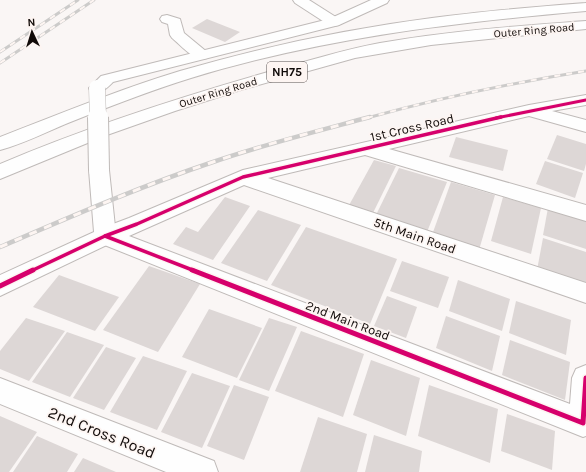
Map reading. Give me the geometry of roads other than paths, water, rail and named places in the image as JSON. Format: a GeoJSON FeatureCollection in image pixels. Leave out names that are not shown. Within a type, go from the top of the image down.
{"type":"FeatureCollection","features":[{"type":"Feature","properties":{"kind":"main road"},"geometry":{"type":"LineString","coordinates":[[300,0],[334,22]]}},
{"type":"Feature","properties":{"kind":"main road"},"geometry":{"type":"LineString","coordinates":[[105,236],[99,170],[97,88],[107,79],[334,22],[382,0]]}},
{"type":"Feature","properties":{"kind":"main road","name":"Outer Ring Road"},"geometry":{"type":"LineString","coordinates":[[0,144],[117,97],[185,75],[248,58],[382,30],[442,21],[586,7]]}},
{"type":"Feature","properties":{"kind":"main road"},"geometry":{"type":"LineString","coordinates":[[167,19],[175,22],[177,35],[202,55]]}},
{"type":"Feature","properties":{"kind":"main road","name":"Outer Ring Road"},"geometry":{"type":"LineString","coordinates":[[0,172],[77,140],[172,107],[223,90],[338,57],[416,42],[586,25]]}},
{"type":"Feature","properties":{"kind":"main road","name":"1st Cross Road"},"geometry":{"type":"LineString","coordinates":[[0,286],[105,236],[137,224],[243,177],[529,110],[586,100]]}},
{"type":"Feature","properties":{"kind":"main road"},"geometry":{"type":"LineString","coordinates":[[529,110],[586,126]]}},
{"type":"Feature","properties":{"kind":"main road"},"geometry":{"type":"LineString","coordinates":[[366,148],[586,213]]}},
{"type":"Feature","properties":{"kind":"main road","name":"5th Main Road"},"geometry":{"type":"LineString","coordinates":[[243,177],[586,293]]}},
{"type":"Feature","properties":{"kind":"main road","name":"2nd Main Road"},"geometry":{"type":"LineString","coordinates":[[105,236],[583,423],[586,378]]}},
{"type":"Feature","properties":{"kind":"main road","name":"2nd Cross Road"},"geometry":{"type":"LineString","coordinates":[[0,392],[203,472]]}},
{"type":"Feature","properties":{"kind":"railway"},"geometry":{"type":"LineString","coordinates":[[0,52],[78,0]]}},
{"type":"Feature","properties":{"kind":"railway"},"geometry":{"type":"LineString","coordinates":[[0,63],[94,0]]}},
{"type":"Feature","properties":{"kind":"railway"},"geometry":{"type":"LineString","coordinates":[[367,118],[476,92],[586,71]]}},
{"type":"Feature","properties":{"kind":"railway"},"geometry":{"type":"LineString","coordinates":[[0,247],[106,202],[186,171],[252,149],[370,117]]}}]}
